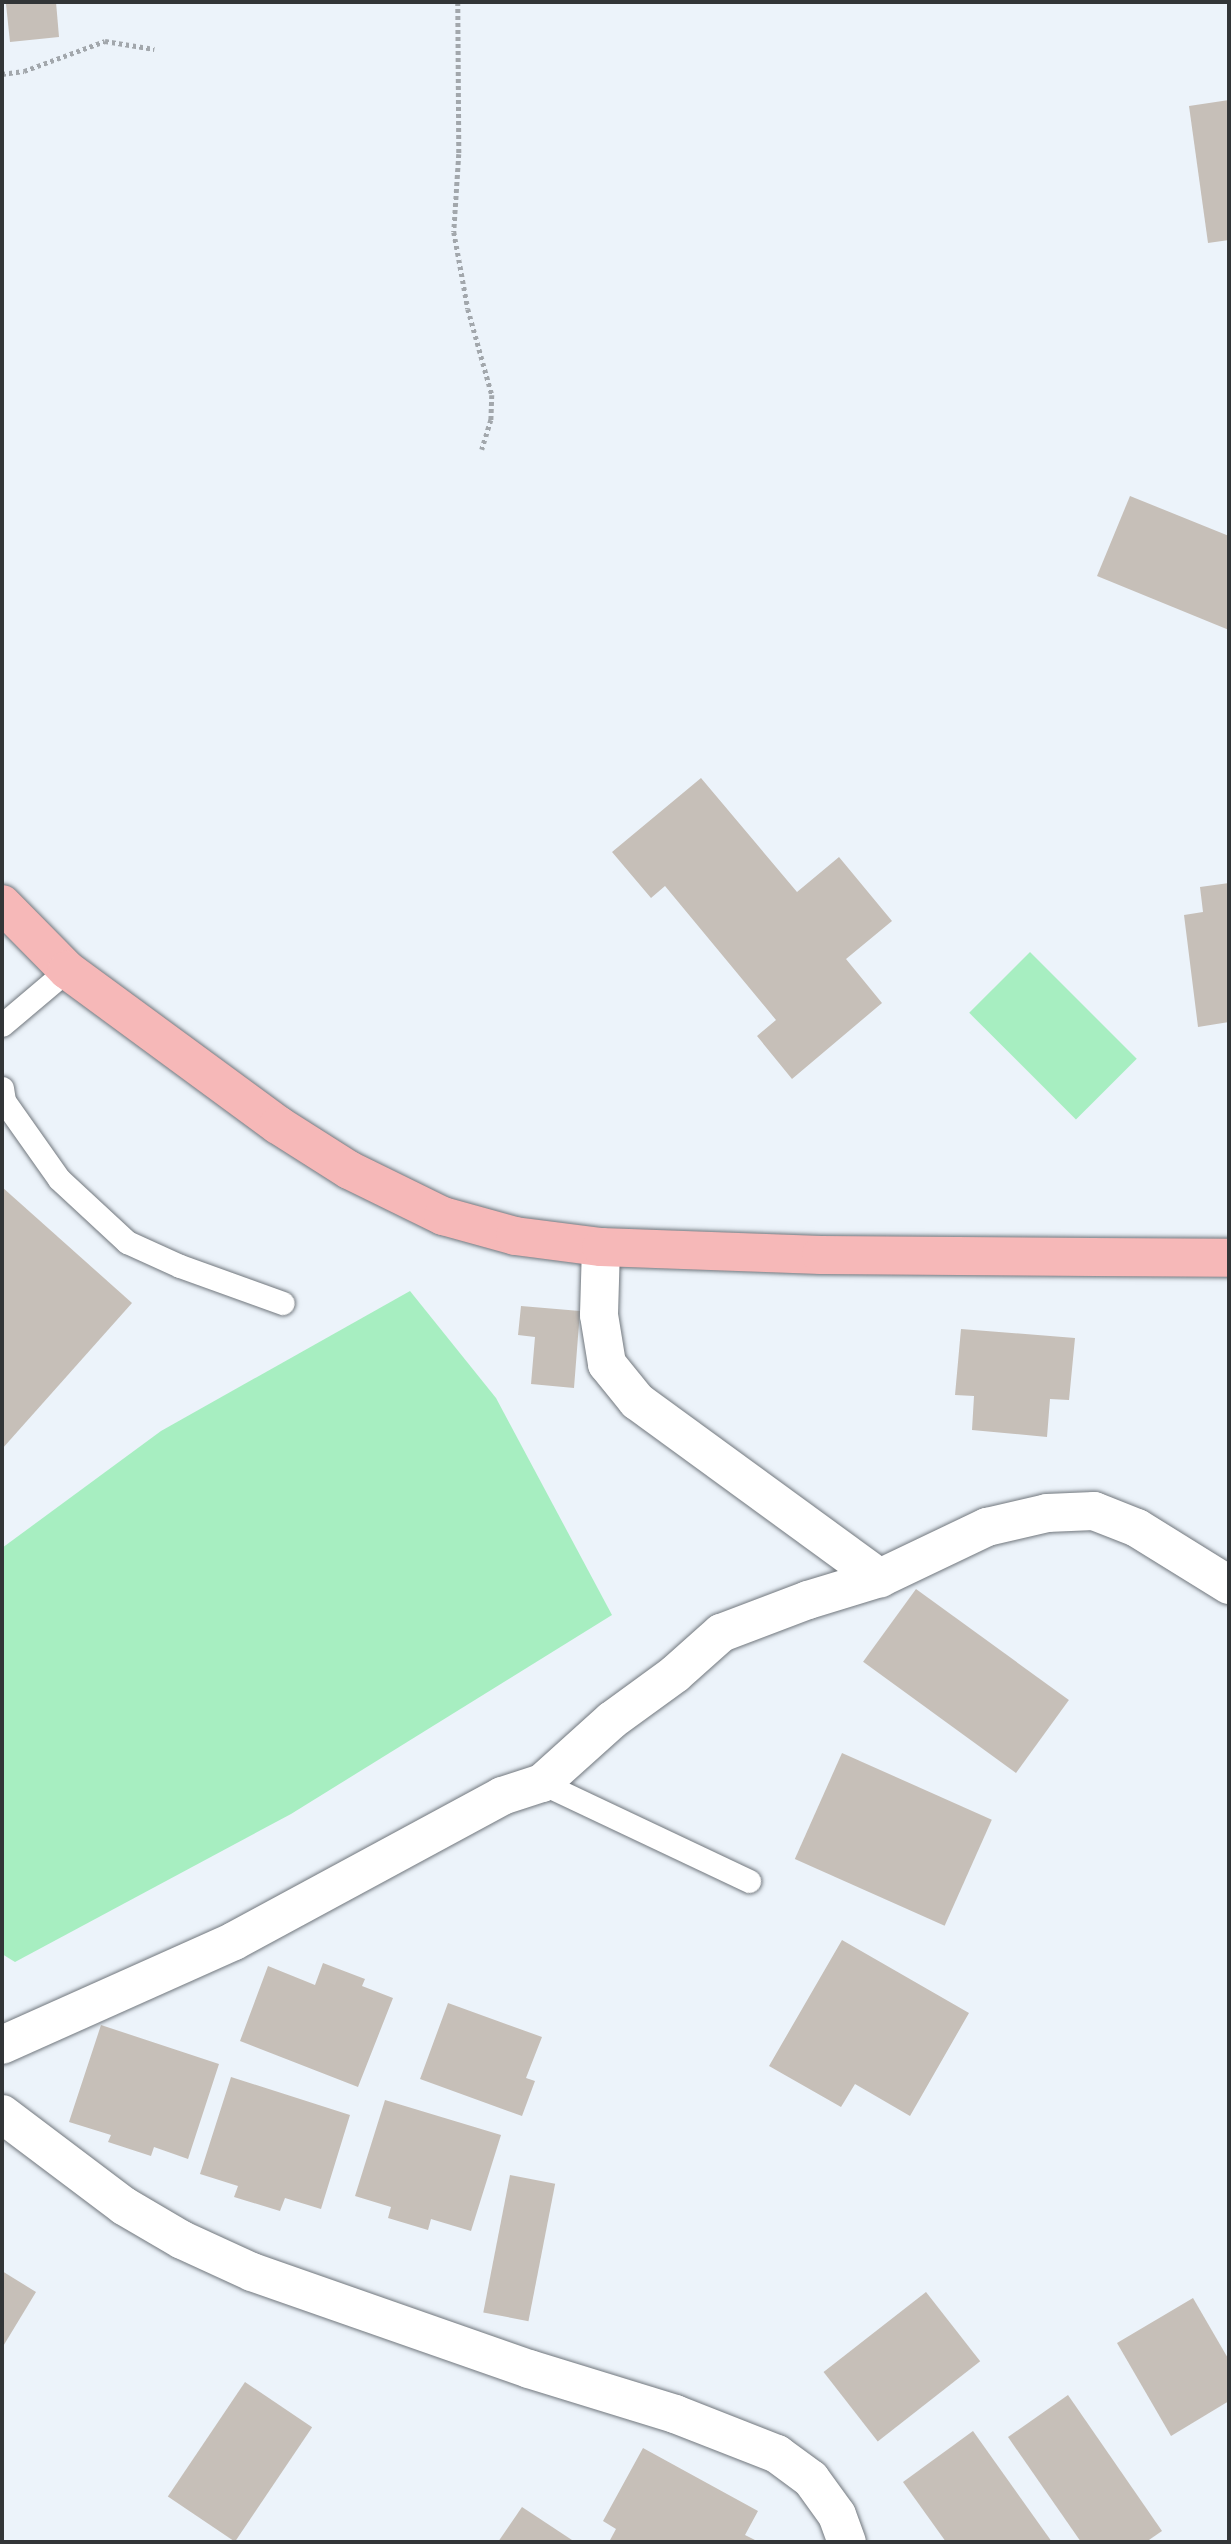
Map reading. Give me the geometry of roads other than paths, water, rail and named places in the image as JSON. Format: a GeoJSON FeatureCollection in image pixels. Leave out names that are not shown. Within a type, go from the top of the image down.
{"type":"FeatureCollection","features":[{"type":"Feature","properties":{"kind":"main road"},"geometry":{"type":"LineString","coordinates":[[2,904],[67,970],[278,1125],[349,1170],[443,1216],[516,1236],[601,1247],[821,1255],[1229,1258]]}},
{"type":"Feature","properties":{"kind":"street"},"geometry":{"type":"LineString","coordinates":[[601,1247],[599,1315],[607,1364],[637,1401],[880,1578]]}},
{"type":"Feature","properties":{"kind":"street"},"geometry":{"type":"LineString","coordinates":[[2,2045],[234,1941],[502,1796],[542,1783],[612,1720],[675,1674],[721,1633],[808,1600],[880,1578],[987,1527],[1047,1513],[1094,1511],[1137,1528],[1229,1585]]}},
{"type":"Feature","properties":{"kind":"street"},"geometry":{"type":"LineString","coordinates":[[6,2127],[124,2206],[182,2240],[252,2272],[438,2339],[674,2414],[777,2454],[811,2479],[837,2515],[847,2542]]}},
{"type":"Feature","properties":{"kind":"lane"},"geometry":{"type":"LineString","coordinates":[[2,1026],[67,970]]}},
{"type":"Feature","properties":{"kind":"lane"},"geometry":{"type":"LineString","coordinates":[[2,1088],[4,1101],[59,1179],[127,1242],[180,1266],[283,1303]]}},
{"type":"Feature","properties":{"kind":"lane"},"geometry":{"type":"LineString","coordinates":[[542,1783],[748,1881]]}}]}
